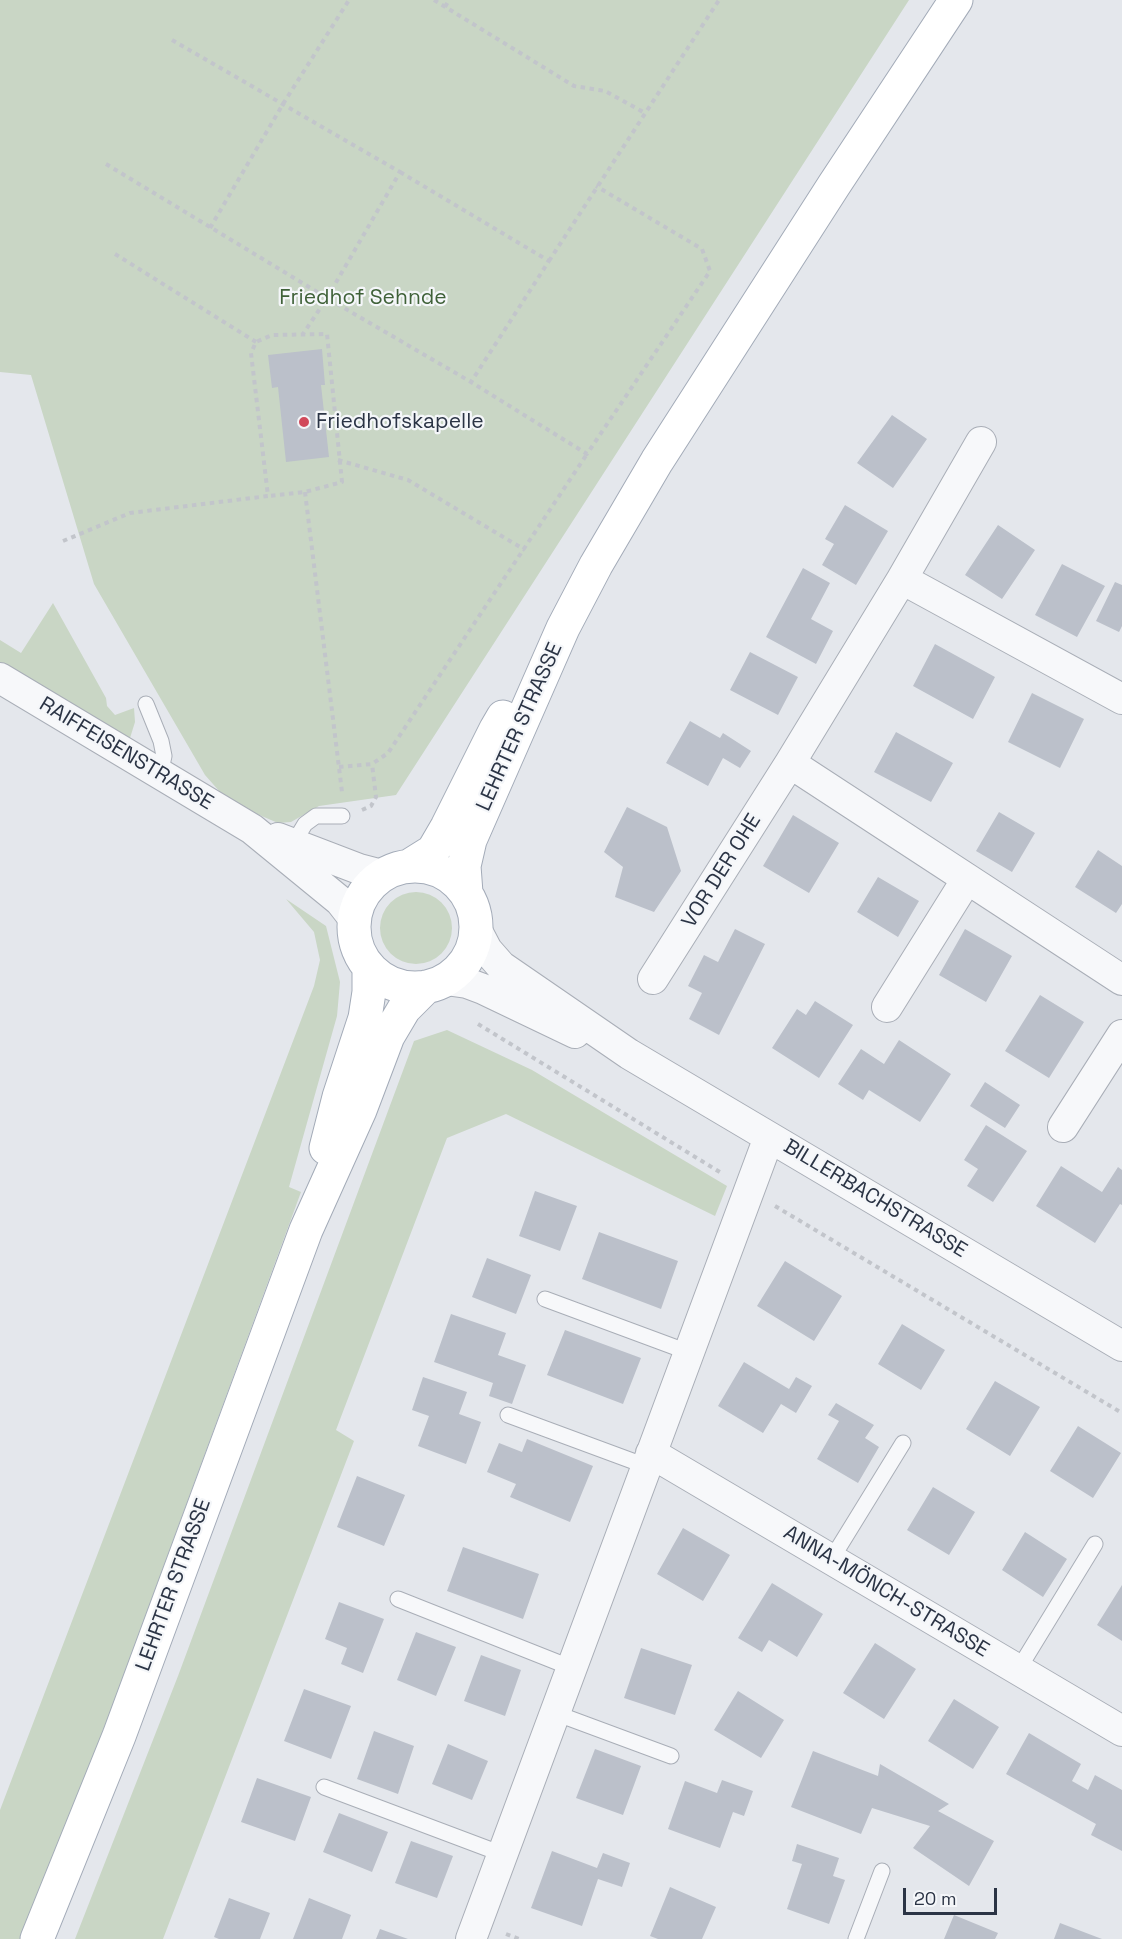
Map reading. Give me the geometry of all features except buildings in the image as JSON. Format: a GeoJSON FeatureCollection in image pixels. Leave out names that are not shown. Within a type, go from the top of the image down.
{"type":"FeatureCollection","features":[{"type":"Feature","properties":{"kind":"main road"},"geometry":{"type":"LineString","coordinates":[[563,628],[596,565],[657,461],[956,0]]}},
{"type":"Feature","properties":{"kind":"main road","name":"LEHRTER STRASSE"},"geometry":{"type":"LineString","coordinates":[[396,871],[433,851],[496,729],[563,628]]}},
{"type":"Feature","properties":{"kind":"main road","name":"LEHRTER STRASSE"},"geometry":{"type":"LineString","coordinates":[[466,893],[464,866],[470,840],[563,628]]}},
{"type":"Feature","properties":{"kind":"main road"},"geometry":{"type":"LineString","coordinates":[[426,867],[441,872],[455,881],[466,893],[476,917],[472,949],[462,967],[436,984],[405,988],[385,981],[369,967],[359,953],[354,937],[354,919],[359,902],[369,886],[396,871],[426,867]]}},
{"type":"Feature","properties":{"kind":"main road","name":"LEHRTER STRASSE"},"geometry":{"type":"LineString","coordinates":[[306,1230],[339,1097],[365,1018],[369,992],[369,967]]}},
{"type":"Feature","properties":{"kind":"main road","name":"LEHRTER STRASSE"},"geometry":{"type":"LineString","coordinates":[[38,1939],[119,1736],[306,1230],[360,1110],[388,1036],[404,1009],[436,984]]}},
{"type":"Feature","properties":{"kind":"street","name":"VOR DER OHE"},"geometry":{"type":"LineString","coordinates":[[653,979],[790,763],[902,579],[981,442]]}},
{"type":"Feature","properties":{"kind":"street"},"geometry":{"type":"LineString","coordinates":[[902,579],[1122,699]]}},
{"type":"Feature","properties":{"kind":"street","name":"RAIFFEISENSTRASSE"},"geometry":{"type":"LineString","coordinates":[[0,678],[252,829],[340,901],[354,919]]}},
{"type":"Feature","properties":{"kind":"street"},"geometry":{"type":"LineString","coordinates":[[790,763],[1122,980]]}},
{"type":"Feature","properties":{"kind":"street","name":"RAIFFEISENSTRASSE"},"geometry":{"type":"LineString","coordinates":[[252,829],[360,869],[396,871]]}},
{"type":"Feature","properties":{"kind":"street"},"geometry":{"type":"LineString","coordinates":[[886,1007],[967,879]]}},
{"type":"Feature","properties":{"kind":"street","name":"BILLERBACHSTRASSE"},"geometry":{"type":"LineString","coordinates":[[476,929],[487,950],[501,966],[628,1054],[1122,1346]]}},
{"type":"Feature","properties":{"kind":"street","name":"BILLERBACHSTRASSE"},"geometry":{"type":"LineString","coordinates":[[436,984],[466,983],[483,989],[558,1026],[628,1054]]}},
{"type":"Feature","properties":{"kind":"street"},"geometry":{"type":"LineString","coordinates":[[1063,1127],[1122,1035]]}},
{"type":"Feature","properties":{"kind":"street"},"geometry":{"type":"LineString","coordinates":[[471,1939],[769,1137]]}},
{"type":"Feature","properties":{"kind":"street","name":"ANNA-MÖNCH-STRASSE"},"geometry":{"type":"LineString","coordinates":[[648,1459],[831,1560],[1122,1731]]}},
{"type":"Feature","properties":{"kind":"lane"},"geometry":{"type":"LineString","coordinates":[[146,704],[161,741],[164,756],[160,774]]}},
{"type":"Feature","properties":{"kind":"lane"},"geometry":{"type":"LineString","coordinates":[[293,844],[304,824],[316,816],[342,816]]}},
{"type":"Feature","properties":{"kind":"lane"},"geometry":{"type":"LineString","coordinates":[[545,1299],[688,1352]]}},
{"type":"Feature","properties":{"kind":"lane"},"geometry":{"type":"LineString","coordinates":[[508,1415],[648,1459]]}},
{"type":"Feature","properties":{"kind":"lane"},"geometry":{"type":"LineString","coordinates":[[831,1560],[903,1443]]}},
{"type":"Feature","properties":{"kind":"lane"},"geometry":{"type":"LineString","coordinates":[[1017,1670],[1095,1544]]}},
{"type":"Feature","properties":{"kind":"lane"},"geometry":{"type":"LineString","coordinates":[[398,1599],[572,1668]]}},
{"type":"Feature","properties":{"kind":"lane"},"geometry":{"type":"LineString","coordinates":[[555,1713],[671,1756]]}},
{"type":"Feature","properties":{"kind":"lane"},"geometry":{"type":"LineString","coordinates":[[324,1787],[502,1854]]}},
{"type":"Feature","properties":{"kind":"lane"},"geometry":{"type":"LineString","coordinates":[[856,1939],[882,1871]]}},
{"type":"Feature","properties":{"kind":"path"},"geometry":{"type":"LineString","coordinates":[[210,228],[283,104],[349,0]]}},
{"type":"Feature","properties":{"kind":"path"},"geometry":{"type":"LineString","coordinates":[[434,0],[574,86],[605,91],[645,113]]}},
{"type":"Feature","properties":{"kind":"path"},"geometry":{"type":"LineString","coordinates":[[446,7],[449,0]]}},
{"type":"Feature","properties":{"kind":"path"},"geometry":{"type":"LineString","coordinates":[[471,382],[596,186],[719,0]]}},
{"type":"Feature","properties":{"kind":"path"},"geometry":{"type":"LineString","coordinates":[[172,40],[549,261]]}},
{"type":"Feature","properties":{"kind":"path"},"geometry":{"type":"LineString","coordinates":[[106,164],[587,454]]}},
{"type":"Feature","properties":{"kind":"path"},"geometry":{"type":"LineString","coordinates":[[303,335],[400,172]]}},
{"type":"Feature","properties":{"kind":"path"},"geometry":{"type":"LineString","coordinates":[[339,767],[372,764],[388,753],[710,270],[702,249],[596,186]]}},
{"type":"Feature","properties":{"kind":"path"},"geometry":{"type":"LineString","coordinates":[[115,254],[256,342]]}},
{"type":"Feature","properties":{"kind":"path"},"geometry":{"type":"LineString","coordinates":[[63,541],[130,513],[305,492],[342,482],[327,334],[272,335],[256,342],[251,353],[268,496]]}},
{"type":"Feature","properties":{"kind":"path"},"geometry":{"type":"LineString","coordinates":[[338,460],[408,480],[525,550]]}},
{"type":"Feature","properties":{"kind":"path"},"geometry":{"type":"LineString","coordinates":[[305,492],[339,767],[342,816],[371,806],[376,797],[372,764]]}},
{"type":"Feature","properties":{"kind":"path"},"geometry":{"type":"LineString","coordinates":[[475,1022],[748,1190],[1122,1413]]}},
{"type":"Feature","properties":{"kind":"green space","name":"Friedhof Sehnde"},"geometry":{"type":"Polygon","coordinates":[[[0,0],[909,0],[396,795],[319,806],[291,822],[278,823],[257,814],[220,792],[205,775],[94,584],[31,375],[0,372],[0,0]]]}},
{"type":"Feature","properties":{"kind":"green space"},"geometry":{"type":"Polygon","coordinates":[[[53,603],[106,698],[107,706],[115,715],[134,708],[135,722],[130,738],[111,732],[0,665],[0,640],[21,653],[53,603]]]}},
{"type":"Feature","properties":{"kind":"green space"},"geometry":{"type":"Polygon","coordinates":[[[423,892],[442,902],[450,914],[452,928],[450,942],[442,954],[430,962],[409,964],[390,954],[382,942],[380,921],[390,902],[402,894],[423,892]]]}},
{"type":"Feature","properties":{"kind":"green space"},"geometry":{"type":"Polygon","coordinates":[[[286,899],[326,926],[340,982],[337,1016],[289,1187],[301,1192],[105,1726],[20,1939],[0,1939],[0,1810],[314,986],[320,960],[314,932],[286,899]]]}},
{"type":"Feature","properties":{"kind":"green space"},"geometry":{"type":"Polygon","coordinates":[[[447,1030],[532,1070],[727,1186],[715,1216],[506,1114],[447,1138],[336,1430],[354,1441],[163,1939],[75,1939],[178,1676],[414,1041],[447,1030]]]}},
{"type":"Feature","properties":{"kind":"place","name":"Friedhofskapelle"},"geometry":{"type":"Point","coordinates":[304,422]}}]}
